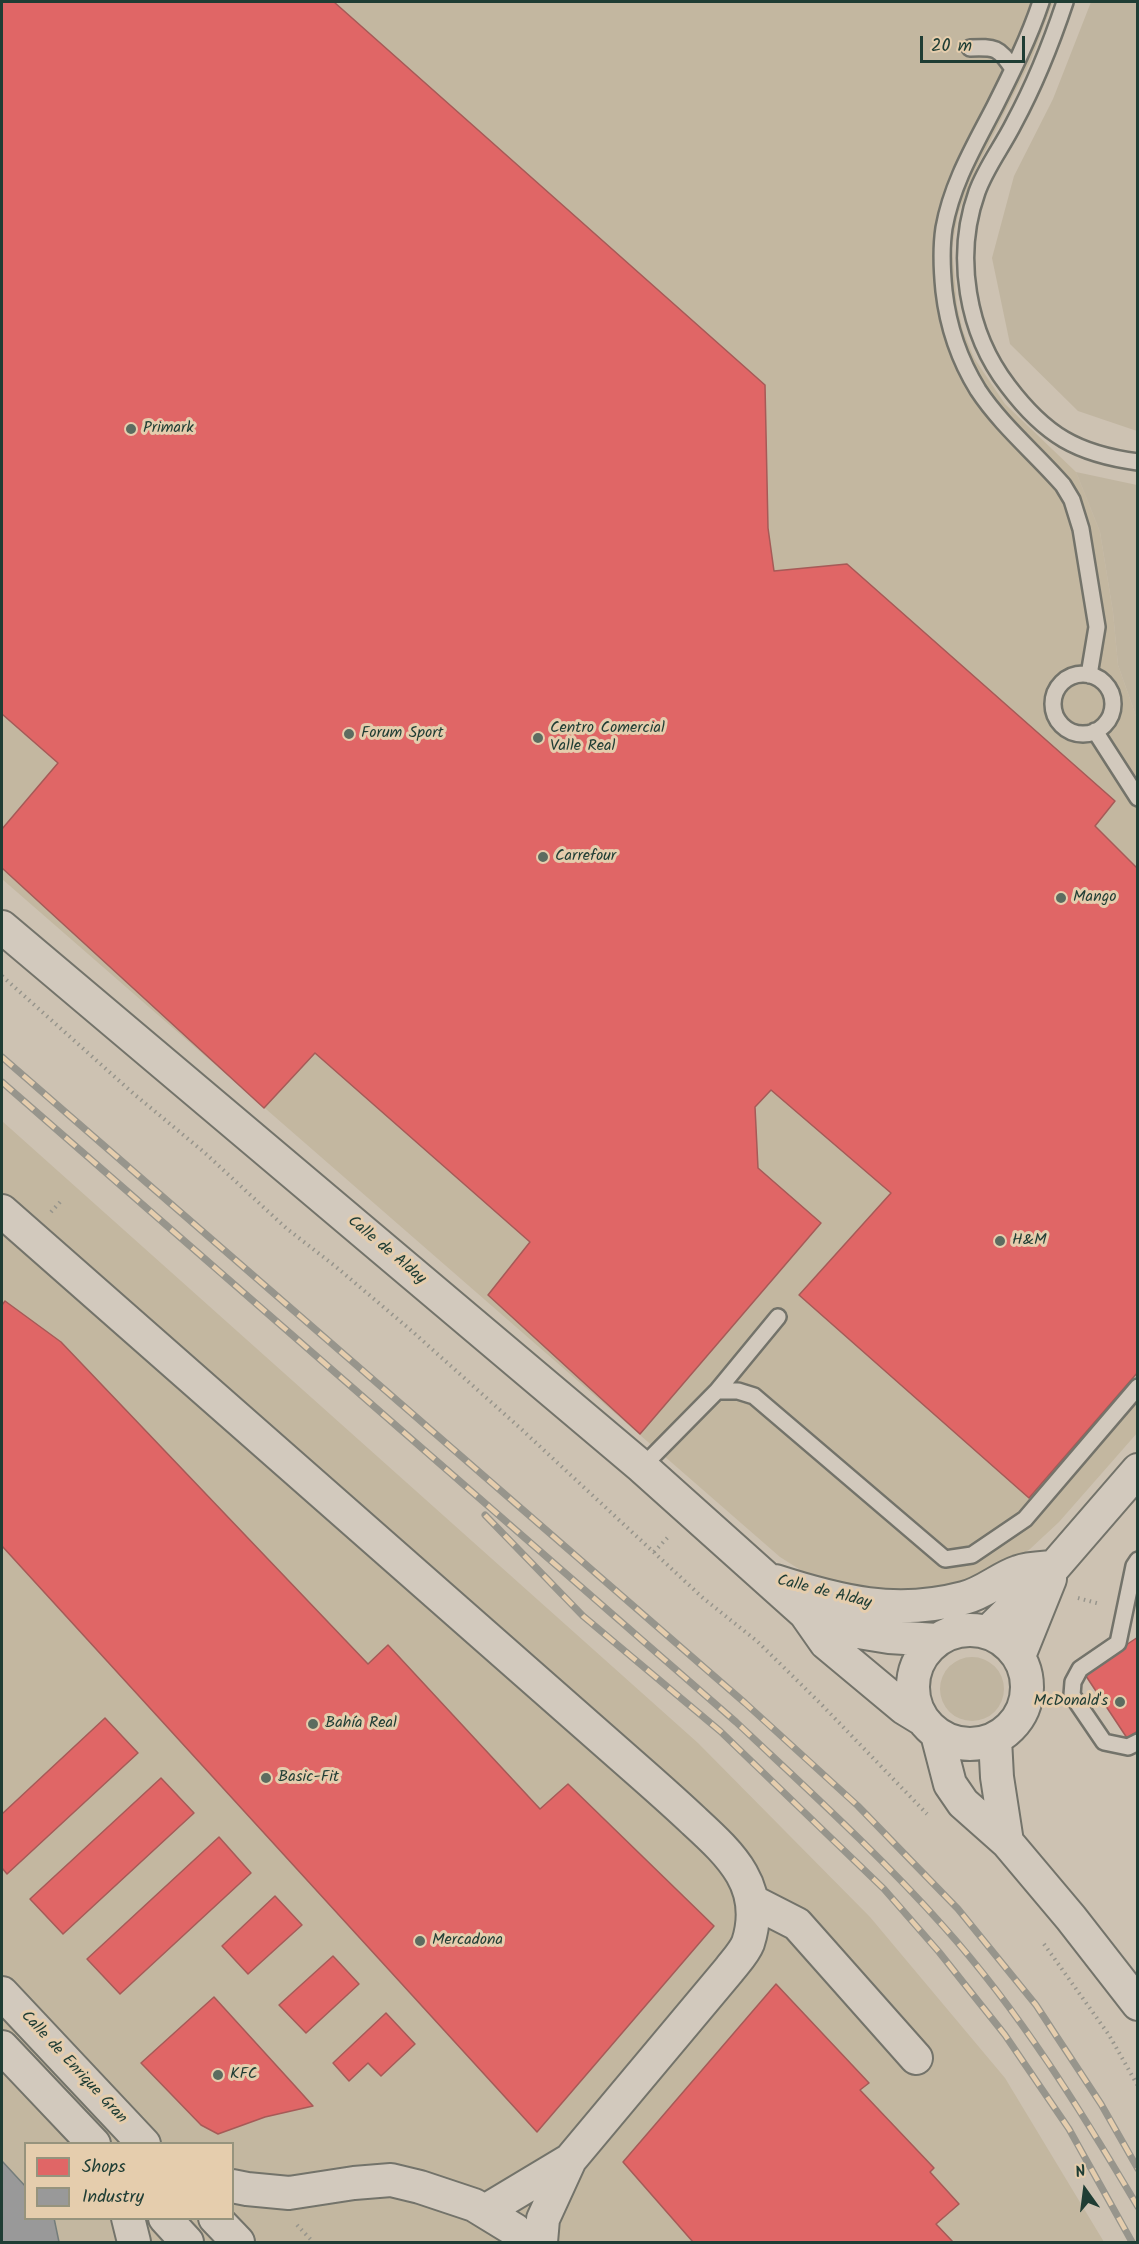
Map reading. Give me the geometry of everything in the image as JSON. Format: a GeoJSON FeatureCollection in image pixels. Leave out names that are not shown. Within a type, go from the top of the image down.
{"type":"FeatureCollection","features":[{"type":"Feature","properties":{"kind":"street","name":"Calle de Alday"},"geometry":{"type":"LineString","coordinates":[[2,927],[642,1467],[805,1613],[825,1643],[929,1727]]}},
{"type":"Feature","properties":{"kind":"street"},"geometry":{"type":"LineString","coordinates":[[2,1211],[459,1612],[727,1851],[743,1875],[752,1901],[752,1924],[747,1946],[570,2160],[543,2219],[541,2242]]}},
{"type":"Feature","properties":{"kind":"street"},"geometry":{"type":"LineString","coordinates":[[988,1632],[1054,1567],[1137,1470]]}},
{"type":"Feature","properties":{"kind":"street","name":"Calle de Alday"},"geometry":{"type":"LineString","coordinates":[[767,1578],[820,1595],[883,1607],[934,1605],[967,1598],[993,1587],[1017,1572],[1054,1567]]}},
{"type":"Feature","properties":{"kind":"street"},"geometry":{"type":"LineString","coordinates":[[1018,1656],[1054,1567]]}},
{"type":"Feature","properties":{"kind":"street","name":"Calle de Alday"},"geometry":{"type":"LineString","coordinates":[[805,1613],[846,1630],[889,1637],[937,1640]]}},
{"type":"Feature","properties":{"kind":"street"},"geometry":{"type":"LineString","coordinates":[[929,1727],[950,1741],[965,1745],[981,1744],[995,1739],[1011,1728],[1022,1712],[1028,1693],[1026,1673],[1018,1656],[1005,1641],[988,1632],[970,1630],[953,1632],[937,1640],[924,1653],[916,1668],[912,1685],[914,1703],[929,1727],[950,1784],[963,1803],[1007,1842],[1071,1918],[1137,2004]]}},
{"type":"Feature","properties":{"kind":"street"},"geometry":{"type":"LineString","coordinates":[[995,1739],[997,1777],[1007,1842]]}},
{"type":"Feature","properties":{"kind":"street"},"geometry":{"type":"LineString","coordinates":[[752,1901],[797,1924],[916,2058]]}},
{"type":"Feature","properties":{"kind":"street","name":"Calle de Enrique Gran"},"geometry":{"type":"LineString","coordinates":[[2,1993],[142,2142]]}},
{"type":"Feature","properties":{"kind":"street"},"geometry":{"type":"LineString","coordinates":[[2,2047],[92,2142]]}},
{"type":"Feature","properties":{"kind":"street"},"geometry":{"type":"LineString","coordinates":[[485,2211],[570,2160]]}},
{"type":"Feature","properties":{"kind":"street"},"geometry":{"type":"LineString","coordinates":[[234,2186],[289,2193],[391,2180],[474,2205],[514,2230],[524,2242]]}},
{"type":"Feature","properties":{"kind":"street"},"geometry":{"type":"LineString","coordinates":[[119,2220],[120,2242]]}},
{"type":"Feature","properties":{"kind":"street"},"geometry":{"type":"LineString","coordinates":[[128,2220],[134,2242]]}},
{"type":"Feature","properties":{"kind":"street"},"geometry":{"type":"LineString","coordinates":[[167,2220],[187,2242]]}},
{"type":"Feature","properties":{"kind":"street"},"geometry":{"type":"LineString","coordinates":[[217,2220],[238,2242]]}},
{"type":"Feature","properties":{"kind":"lane"},"geometry":{"type":"LineString","coordinates":[[1041,2],[1013,69],[968,158],[952,196],[943,241],[942,275],[954,339],[977,389],[1063,485],[1072,500],[1081,529],[1097,627],[1089,675]]}},
{"type":"Feature","properties":{"kind":"lane"},"geometry":{"type":"LineString","coordinates":[[1065,2],[1040,69],[1015,123],[987,169],[978,191],[967,236],[969,297],[975,322],[990,361],[1018,399],[1034,416],[1067,442],[1109,458],[1137,462]]}},
{"type":"Feature","properties":{"kind":"lane"},"geometry":{"type":"LineString","coordinates":[[970,48],[991,47],[1002,52],[1013,69]]}},
{"type":"Feature","properties":{"kind":"lane"},"geometry":{"type":"LineString","coordinates":[[1079,674],[1089,675],[1106,684],[1113,702],[1112,712],[1108,720],[1095,731],[1083,735],[1072,733],[1057,720],[1053,711],[1055,691],[1061,683],[1079,674]]}},
{"type":"Feature","properties":{"kind":"lane"},"geometry":{"type":"LineString","coordinates":[[1095,731],[1137,798]]}},
{"type":"Feature","properties":{"kind":"lane"},"geometry":{"type":"LineString","coordinates":[[642,1467],[717,1391],[778,1317]]}},
{"type":"Feature","properties":{"kind":"lane"},"geometry":{"type":"LineString","coordinates":[[717,1391],[738,1391],[754,1396],[945,1559],[972,1555],[1025,1519],[1137,1387]]}},
{"type":"Feature","properties":{"kind":"lane"},"geometry":{"type":"LineString","coordinates":[[1137,1560],[1123,1610],[1118,1643],[1080,1669],[1073,1682],[1072,1695],[1104,1742],[1128,1747],[1137,1742]]}},
{"type":"Feature","properties":{"kind":"path"},"geometry":{"type":"LineString","coordinates":[[2,976],[134,1094],[205,1153],[286,1228],[335,1266],[421,1340],[519,1427],[703,1598],[758,1642],[932,1819]]}},
{"type":"Feature","properties":{"kind":"path"},"geometry":{"type":"LineString","coordinates":[[654,1552],[669,1536]]}},
{"type":"Feature","properties":{"kind":"path"},"geometry":{"type":"LineString","coordinates":[[1040,1937],[1109,2035],[1137,2086]]}},
{"type":"Feature","properties":{"kind":"shaded area","name":"Centro Comercial Valle Real"},"geometry":{"type":"Polygon","coordinates":[[[2,2],[1053,2],[1031,60],[976,169],[958,214],[952,248],[957,306],[963,331],[974,358],[1005,404],[1076,472],[1100,532],[1113,612],[1118,665],[1137,719],[1138,1432],[1059,1522],[1030,1549],[998,1571],[962,1586],[912,1596],[867,1593],[810,1576],[780,1557],[2,879],[2,2]]]}},
{"type":"Feature","properties":{"kind":"shaded area"},"geometry":{"type":"Polygon","coordinates":[[[1091,2],[1137,2],[1137,431],[1078,411],[1010,344],[992,258],[1014,176],[1053,99],[1091,2]]]}},
{"type":"Feature","properties":{"kind":"shaded area"},"geometry":{"type":"Polygon","coordinates":[[[1076,472],[1137,485],[1137,719],[1118,665],[1113,612],[1100,532],[1076,472]]]}},
{"type":"Feature","properties":{"kind":"shaded area"},"geometry":{"type":"Polygon","coordinates":[[[2,1121],[698,1743],[870,1917],[1005,2078],[1104,2242],[2,2242],[2,1121]]]}},
{"type":"Feature","properties":{"kind":"shaded area"},"geometry":{"type":"Polygon","coordinates":[[[972,1657],[990,1663],[998,1671],[1004,1689],[998,1707],[990,1715],[972,1721],[954,1715],[946,1707],[940,1689],[946,1671],[954,1663],[972,1657]]]}},
{"type":"Feature","properties":{"kind":"building: Shops","name":"Centro Comercial Valle Real"},"geometry":{"type":"Polygon","coordinates":[[[2,2],[334,2],[765,385],[768,528],[774,571],[847,564],[1115,801],[1095,826],[1138,869],[1138,1372],[1029,1498],[799,1295],[891,1193],[771,1090],[755,1107],[758,1168],[821,1223],[640,1434],[488,1295],[530,1242],[315,1053],[264,1108],[2,868],[2,829],[58,763],[2,714],[2,2]]]}},
{"type":"Feature","properties":{"kind":"building: Shops","name":"Bahía Real"},"geometry":{"type":"Polygon","coordinates":[[[5,1301],[61,1342],[368,1664],[388,1645],[540,1809],[568,1784],[714,1926],[537,2132],[2,1546],[2,1305],[5,1301]]]}},
{"type":"Feature","properties":{"kind":"building: Shops","name":"McDonald's"},"geometry":{"type":"Polygon","coordinates":[[[1138,1637],[1138,1731],[1127,1738],[1084,1673],[1138,1637]]]}},
{"type":"Feature","properties":{"kind":"building: Shops"},"geometry":{"type":"Polygon","coordinates":[[[105,1718],[138,1753],[7,1874],[2,1868],[2,1814],[105,1718]]]}},
{"type":"Feature","properties":{"kind":"building: Shops"},"geometry":{"type":"Polygon","coordinates":[[[161,1778],[194,1813],[63,1934],[30,1899],[161,1778]]]}},
{"type":"Feature","properties":{"kind":"building: Shops"},"geometry":{"type":"Polygon","coordinates":[[[219,1837],[251,1873],[120,1994],[87,1959],[219,1837]]]}},
{"type":"Feature","properties":{"kind":"building: Shops"},"geometry":{"type":"Polygon","coordinates":[[[275,1896],[302,1925],[248,1974],[222,1946],[275,1896]]]}},
{"type":"Feature","properties":{"kind":"building: Shops"},"geometry":{"type":"Polygon","coordinates":[[[333,1956],[359,1984],[306,2033],[279,2005],[333,1956]]]}},
{"type":"Feature","properties":{"kind":"building: Shops"},"geometry":{"type":"Polygon","coordinates":[[[776,1984],[869,2083],[860,2090],[934,2168],[930,2172],[959,2204],[936,2224],[953,2242],[693,2242],[623,2162],[776,1984]]]}},
{"type":"Feature","properties":{"kind":"building: Shops","name":"KFC"},"geometry":{"type":"Polygon","coordinates":[[[214,1997],[313,2106],[265,2117],[218,2134],[201,2125],[141,2063],[214,1997]]]}},
{"type":"Feature","properties":{"kind":"building: Shops"},"geometry":{"type":"Polygon","coordinates":[[[386,2013],[415,2044],[381,2076],[368,2063],[349,2081],[333,2063],[386,2013]]]}},
{"type":"Feature","properties":{"kind":"building: Industry"},"geometry":{"type":"Polygon","coordinates":[[[2,2161],[24,2185],[24,2220],[54,2220],[59,2242],[2,2242],[2,2161]]]}},
{"type":"Feature","properties":{"kind":"railway"},"geometry":{"type":"LineString","coordinates":[[2,1057],[745,1703],[858,1806],[958,1909],[1036,2005],[1101,2104],[1138,2169]]}},
{"type":"Feature","properties":{"kind":"railway"},"geometry":{"type":"LineString","coordinates":[[2,1082],[736,1722],[868,1848],[944,1927],[998,1993],[1048,2062],[1138,2207]]}},
{"type":"Feature","properties":{"kind":"railway"},"geometry":{"type":"LineString","coordinates":[[485,1515],[583,1616],[720,1731],[884,1889],[939,1952],[1005,2035],[1069,2129],[1132,2242]]}},
{"type":"Feature","properties":{"kind":"place","name":"Primark"},"geometry":{"type":"Point","coordinates":[131,429]}},
{"type":"Feature","properties":{"kind":"place","name":"Forum Sport"},"geometry":{"type":"Point","coordinates":[349,734]}},
{"type":"Feature","properties":{"kind":"place","name":"Centro Comercial Valle Real"},"geometry":{"type":"Point","coordinates":[538,738]}},
{"type":"Feature","properties":{"kind":"place","name":"Carrefour"},"geometry":{"type":"Point","coordinates":[543,857]}},
{"type":"Feature","properties":{"kind":"place","name":"Mango"},"geometry":{"type":"Point","coordinates":[1061,898]}},
{"type":"Feature","properties":{"kind":"place","name":"H&M"},"geometry":{"type":"Point","coordinates":[1000,1241]}},
{"type":"Feature","properties":{"kind":"place","name":"McDonald's"},"geometry":{"type":"Point","coordinates":[1120,1702]}},
{"type":"Feature","properties":{"kind":"place","name":"Bahía Real"},"geometry":{"type":"Point","coordinates":[313,1724]}},
{"type":"Feature","properties":{"kind":"place","name":"Basic-Fit"},"geometry":{"type":"Point","coordinates":[266,1778]}},
{"type":"Feature","properties":{"kind":"place","name":"Mercadona"},"geometry":{"type":"Point","coordinates":[420,1941]}},
{"type":"Feature","properties":{"kind":"place","name":"KFC"},"geometry":{"type":"Point","coordinates":[218,2075]}}]}
